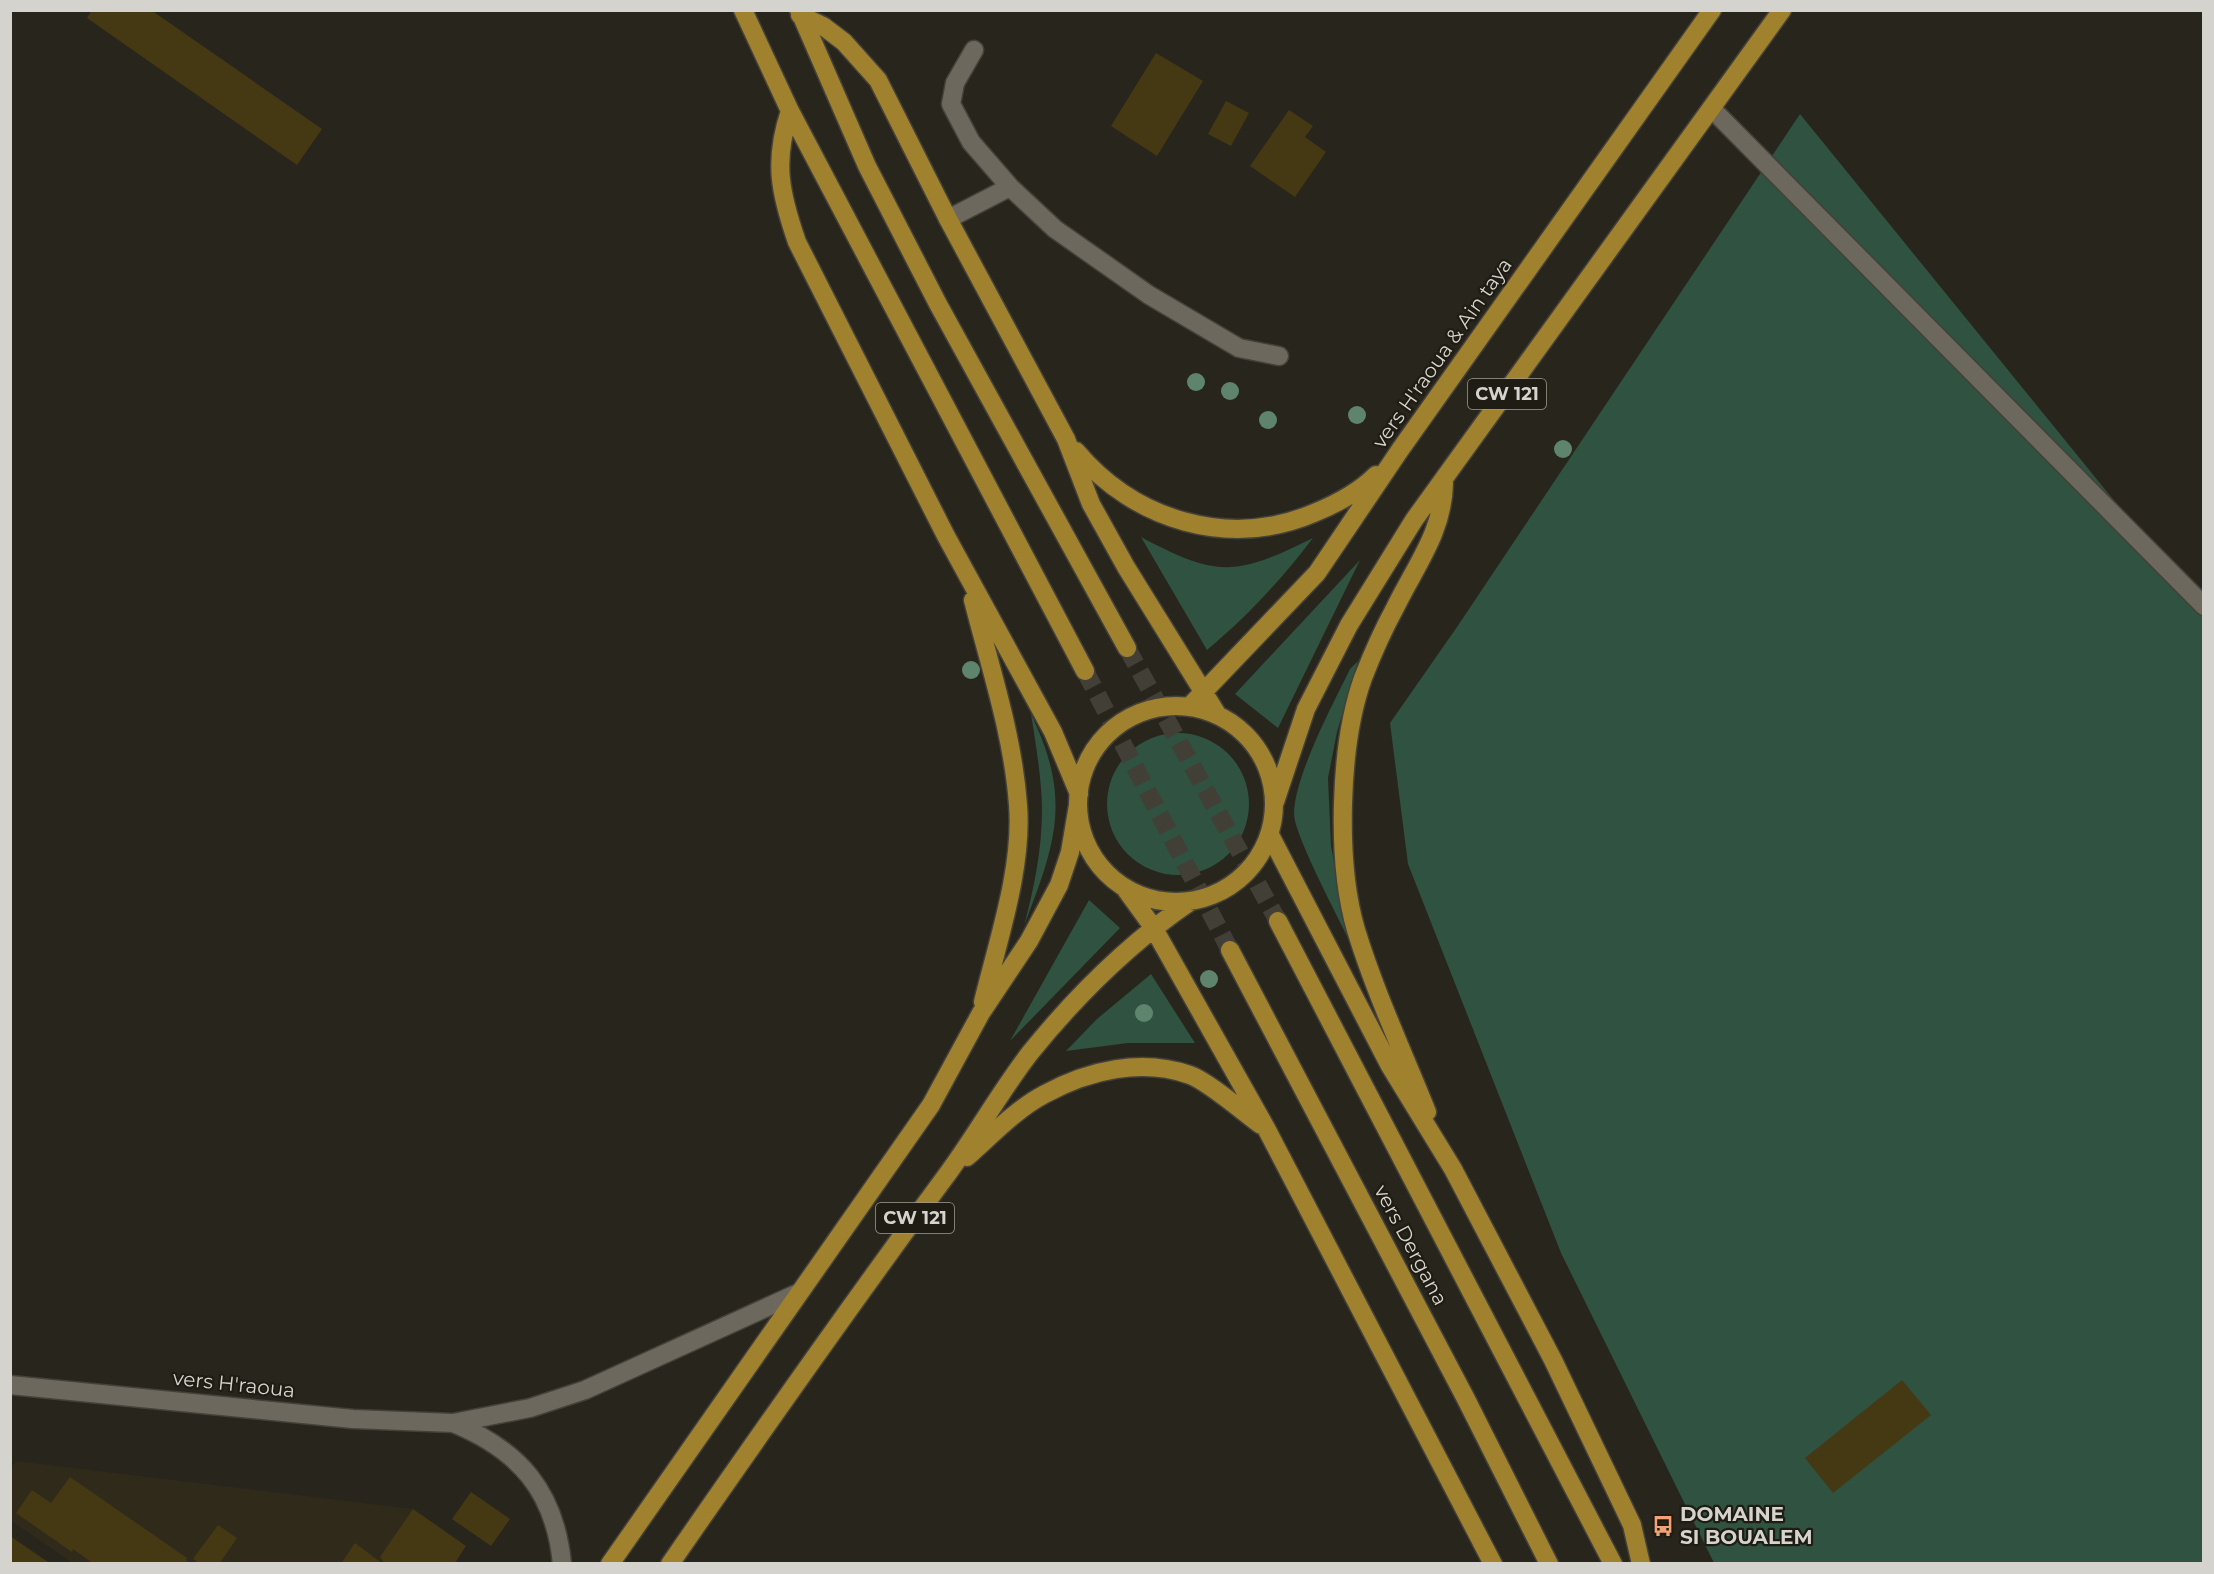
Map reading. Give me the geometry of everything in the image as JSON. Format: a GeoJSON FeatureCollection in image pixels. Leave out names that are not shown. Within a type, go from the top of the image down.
{"type":"FeatureCollection","features":[{"type":"Feature","properties":{"kind":"highway"},"geometry":{"type":"LineString","coordinates":[[743,10],[790,111],[1085,671]]}},
{"type":"Feature","properties":{"kind":"highway","name":"vers H'raoua & Ain taya"},"geometry":{"type":"LineString","coordinates":[[1197,700],[1317,573],[1400,450],[1712,10]]}},
{"type":"Feature","properties":{"kind":"highway","name":"CW 121"},"geometry":{"type":"LineString","coordinates":[[1275,802],[1306,709],[1349,625],[1414,520],[1444,483],[1782,10]]}},
{"type":"Feature","properties":{"kind":"highway"},"geometry":{"type":"LineString","coordinates":[[800,13],[823,26],[844,42],[878,80],[948,219],[1066,439],[1091,504],[1197,700],[1240,729],[1259,750],[1270,775],[1275,802],[1270,836],[1258,859],[1240,879],[1216,893],[1191,901],[1167,902],[1145,897],[1124,887]]}},
{"type":"Feature","properties":{"kind":"highway"},"geometry":{"type":"LineString","coordinates":[[800,13],[867,166],[938,303],[1127,648]]}},
{"type":"Feature","properties":{"kind":"highway"},"geometry":{"type":"LineString","coordinates":[[790,111],[781,139],[778,161],[786,210],[797,242],[827,306],[966,575],[1053,732],[1078,799],[1084,837],[1100,865],[1124,887],[1153,927],[1266,1128],[1493,1563]]}},
{"type":"Feature","properties":{"kind":"highway"},"geometry":{"type":"LineString","coordinates":[[1066,439],[1094,472],[1128,498],[1167,518],[1209,528],[1252,529],[1295,522],[1334,505],[1370,481],[1400,450]]}},
{"type":"Feature","properties":{"kind":"highway"},"geometry":{"type":"LineString","coordinates":[[1434,1137],[1427,1112],[1385,1011],[1355,928],[1346,877],[1344,766],[1363,680],[1395,608],[1435,535],[1442,510],[1444,483]]}},
{"type":"Feature","properties":{"kind":"highway"},"geometry":{"type":"LineString","coordinates":[[966,575],[1011,751],[1019,807],[1014,872],[981,1012]]}},
{"type":"Feature","properties":{"kind":"highway"},"geometry":{"type":"LineString","coordinates":[[610,1563],[796,1294],[931,1105],[981,1012],[1029,941],[1059,885],[1070,852],[1083,772],[1099,742],[1125,720],[1156,708],[1197,700]]}},
{"type":"Feature","properties":{"kind":"highway"},"geometry":{"type":"LineString","coordinates":[[1270,836],[1390,1066],[1421,1120],[1434,1137],[1557,1370],[1632,1525],[1641,1563]]}},
{"type":"Feature","properties":{"kind":"highway","name":"CW 121"},"geometry":{"type":"LineString","coordinates":[[670,1563],[837,1324],[946,1177],[1030,1053],[1073,1005],[1153,927],[1191,901]]}},
{"type":"Feature","properties":{"kind":"highway"},"geometry":{"type":"LineString","coordinates":[[1278,921],[1613,1563]]}},
{"type":"Feature","properties":{"kind":"highway","name":"vers Dergana"},"geometry":{"type":"LineString","coordinates":[[1230,950],[1466,1399],[1549,1563]]}},
{"type":"Feature","properties":{"kind":"highway"},"geometry":{"type":"LineString","coordinates":[[946,1177],[1012,1117],[1044,1094],[1109,1070],[1151,1066],[1192,1076],[1266,1128]]}},
{"type":"Feature","properties":{"kind":"street"},"geometry":{"type":"LineString","coordinates":[[974,50],[955,83],[951,104],[971,142],[1010,187],[1055,229],[1149,295],[1239,348],[1279,356]]}},
{"type":"Feature","properties":{"kind":"street"},"geometry":{"type":"LineString","coordinates":[[1712,109],[2204,606]]}},
{"type":"Feature","properties":{"kind":"street"},"geometry":{"type":"LineString","coordinates":[[948,219],[1010,187]]}},
{"type":"Feature","properties":{"kind":"street"},"geometry":{"type":"LineString","coordinates":[[453,1423],[530,1408],[585,1390],[796,1294]]}},
{"type":"Feature","properties":{"kind":"street","name":"vers H'raoua"},"geometry":{"type":"LineString","coordinates":[[10,1385],[353,1419],[453,1423]]}},
{"type":"Feature","properties":{"kind":"street"},"geometry":{"type":"LineString","coordinates":[[453,1423],[485,1436],[513,1457],[538,1485],[554,1519],[562,1563]]}},
{"type":"Feature","properties":{"kind":"shaded area"},"geometry":{"type":"Polygon","coordinates":[[[16,1461],[413,1509],[466,1546],[455,1564],[73,1563],[11,1521],[11,1468],[16,1461]]]}},
{"type":"Feature","properties":{"kind":"green space"},"geometry":{"type":"Polygon","coordinates":[[[1800,114],[2203,610],[2203,1563],[1714,1563],[1561,1253],[1408,864],[1390,723],[1457,627],[1800,114]]]}},
{"type":"Feature","properties":{"kind":"green space"},"geometry":{"type":"Polygon","coordinates":[[[1141,537],[1190,560],[1227,567],[1264,560],[1313,538],[1263,597],[1207,650],[1141,537]]]}},
{"type":"Feature","properties":{"kind":"green space"},"geometry":{"type":"Polygon","coordinates":[[[1360,560],[1278,728],[1235,694],[1360,560]]]}},
{"type":"Feature","properties":{"kind":"green space"},"geometry":{"type":"Polygon","coordinates":[[[1358,661],[1337,732],[1328,778],[1331,846],[1349,940],[1301,839],[1294,814],[1300,781],[1307,761],[1350,669],[1358,661]]]}},
{"type":"Feature","properties":{"kind":"green space"},"geometry":{"type":"Polygon","coordinates":[[[1031,714],[1044,744],[1052,771],[1055,820],[1044,869],[1024,926],[1036,875],[1042,823],[1040,779],[1031,714]]]}},
{"type":"Feature","properties":{"kind":"green space"},"geometry":{"type":"Polygon","coordinates":[[[1178,733],[1205,738],[1228,754],[1244,777],[1249,804],[1244,831],[1228,854],[1205,870],[1178,875],[1151,870],[1128,854],[1112,831],[1107,804],[1112,777],[1128,754],[1151,738],[1178,733]]]}},
{"type":"Feature","properties":{"kind":"green space"},"geometry":{"type":"Polygon","coordinates":[[[1089,900],[1120,928],[1010,1041],[1089,900]]]}},
{"type":"Feature","properties":{"kind":"green space"},"geometry":{"type":"Polygon","coordinates":[[[1151,974],[1195,1043],[1128,1043],[1066,1051],[1097,1019],[1151,974]]]}},
{"type":"Feature","properties":{"kind":"building"},"geometry":{"type":"Polygon","coordinates":[[[92,10],[151,10],[322,129],[297,165],[87,18],[92,10]]]}},
{"type":"Feature","properties":{"kind":"building"},"geometry":{"type":"Polygon","coordinates":[[[1156,53],[1203,81],[1157,156],[1111,126],[1156,53]]]}},
{"type":"Feature","properties":{"kind":"building"},"geometry":{"type":"Polygon","coordinates":[[[1226,101],[1249,113],[1231,146],[1208,134],[1226,101]]]}},
{"type":"Feature","properties":{"kind":"building"},"geometry":{"type":"Polygon","coordinates":[[[1289,110],[1313,126],[1305,137],[1326,152],[1295,197],[1250,166],[1289,110]]]}},
{"type":"Feature","properties":{"kind":"building"},"geometry":{"type":"Polygon","coordinates":[[[1902,1380],[1931,1415],[1833,1493],[1805,1458],[1902,1380]]]}},
{"type":"Feature","properties":{"kind":"building"},"geometry":{"type":"Polygon","coordinates":[[[70,1477],[187,1558],[186,1560],[191,1564],[94,1564],[73,1549],[72,1552],[16,1513],[32,1490],[51,1503],[70,1477]]]}},
{"type":"Feature","properties":{"kind":"building"},"geometry":{"type":"Polygon","coordinates":[[[471,1492],[510,1519],[491,1546],[452,1519],[471,1492]]]}},
{"type":"Feature","properties":{"kind":"building"},"geometry":{"type":"Polygon","coordinates":[[[413,1509],[466,1546],[454,1564],[385,1564],[380,1557],[413,1509]]]}},
{"type":"Feature","properties":{"kind":"building"},"geometry":{"type":"Polygon","coordinates":[[[218,1525],[237,1538],[219,1564],[200,1564],[193,1559],[218,1525]]]}},
{"type":"Feature","properties":{"kind":"building"},"geometry":{"type":"Polygon","coordinates":[[[10,1536],[51,1564],[10,1564],[10,1536]]]}},
{"type":"Feature","properties":{"kind":"building"},"geometry":{"type":"Polygon","coordinates":[[[355,1543],[383,1564],[341,1564],[355,1543]]]}},
{"type":"Feature","properties":{"kind":"tunnel"},"geometry":{"type":"LineString","coordinates":[[1127,648],[1278,921]]}},
{"type":"Feature","properties":{"kind":"tunnel"},"geometry":{"type":"LineString","coordinates":[[1085,671],[1230,950]]}},
{"type":"Feature","properties":{"kind":"place","name":"DOMAINE SI BOUALEM"},"geometry":{"type":"Point","coordinates":[1663,1526]}}]}
